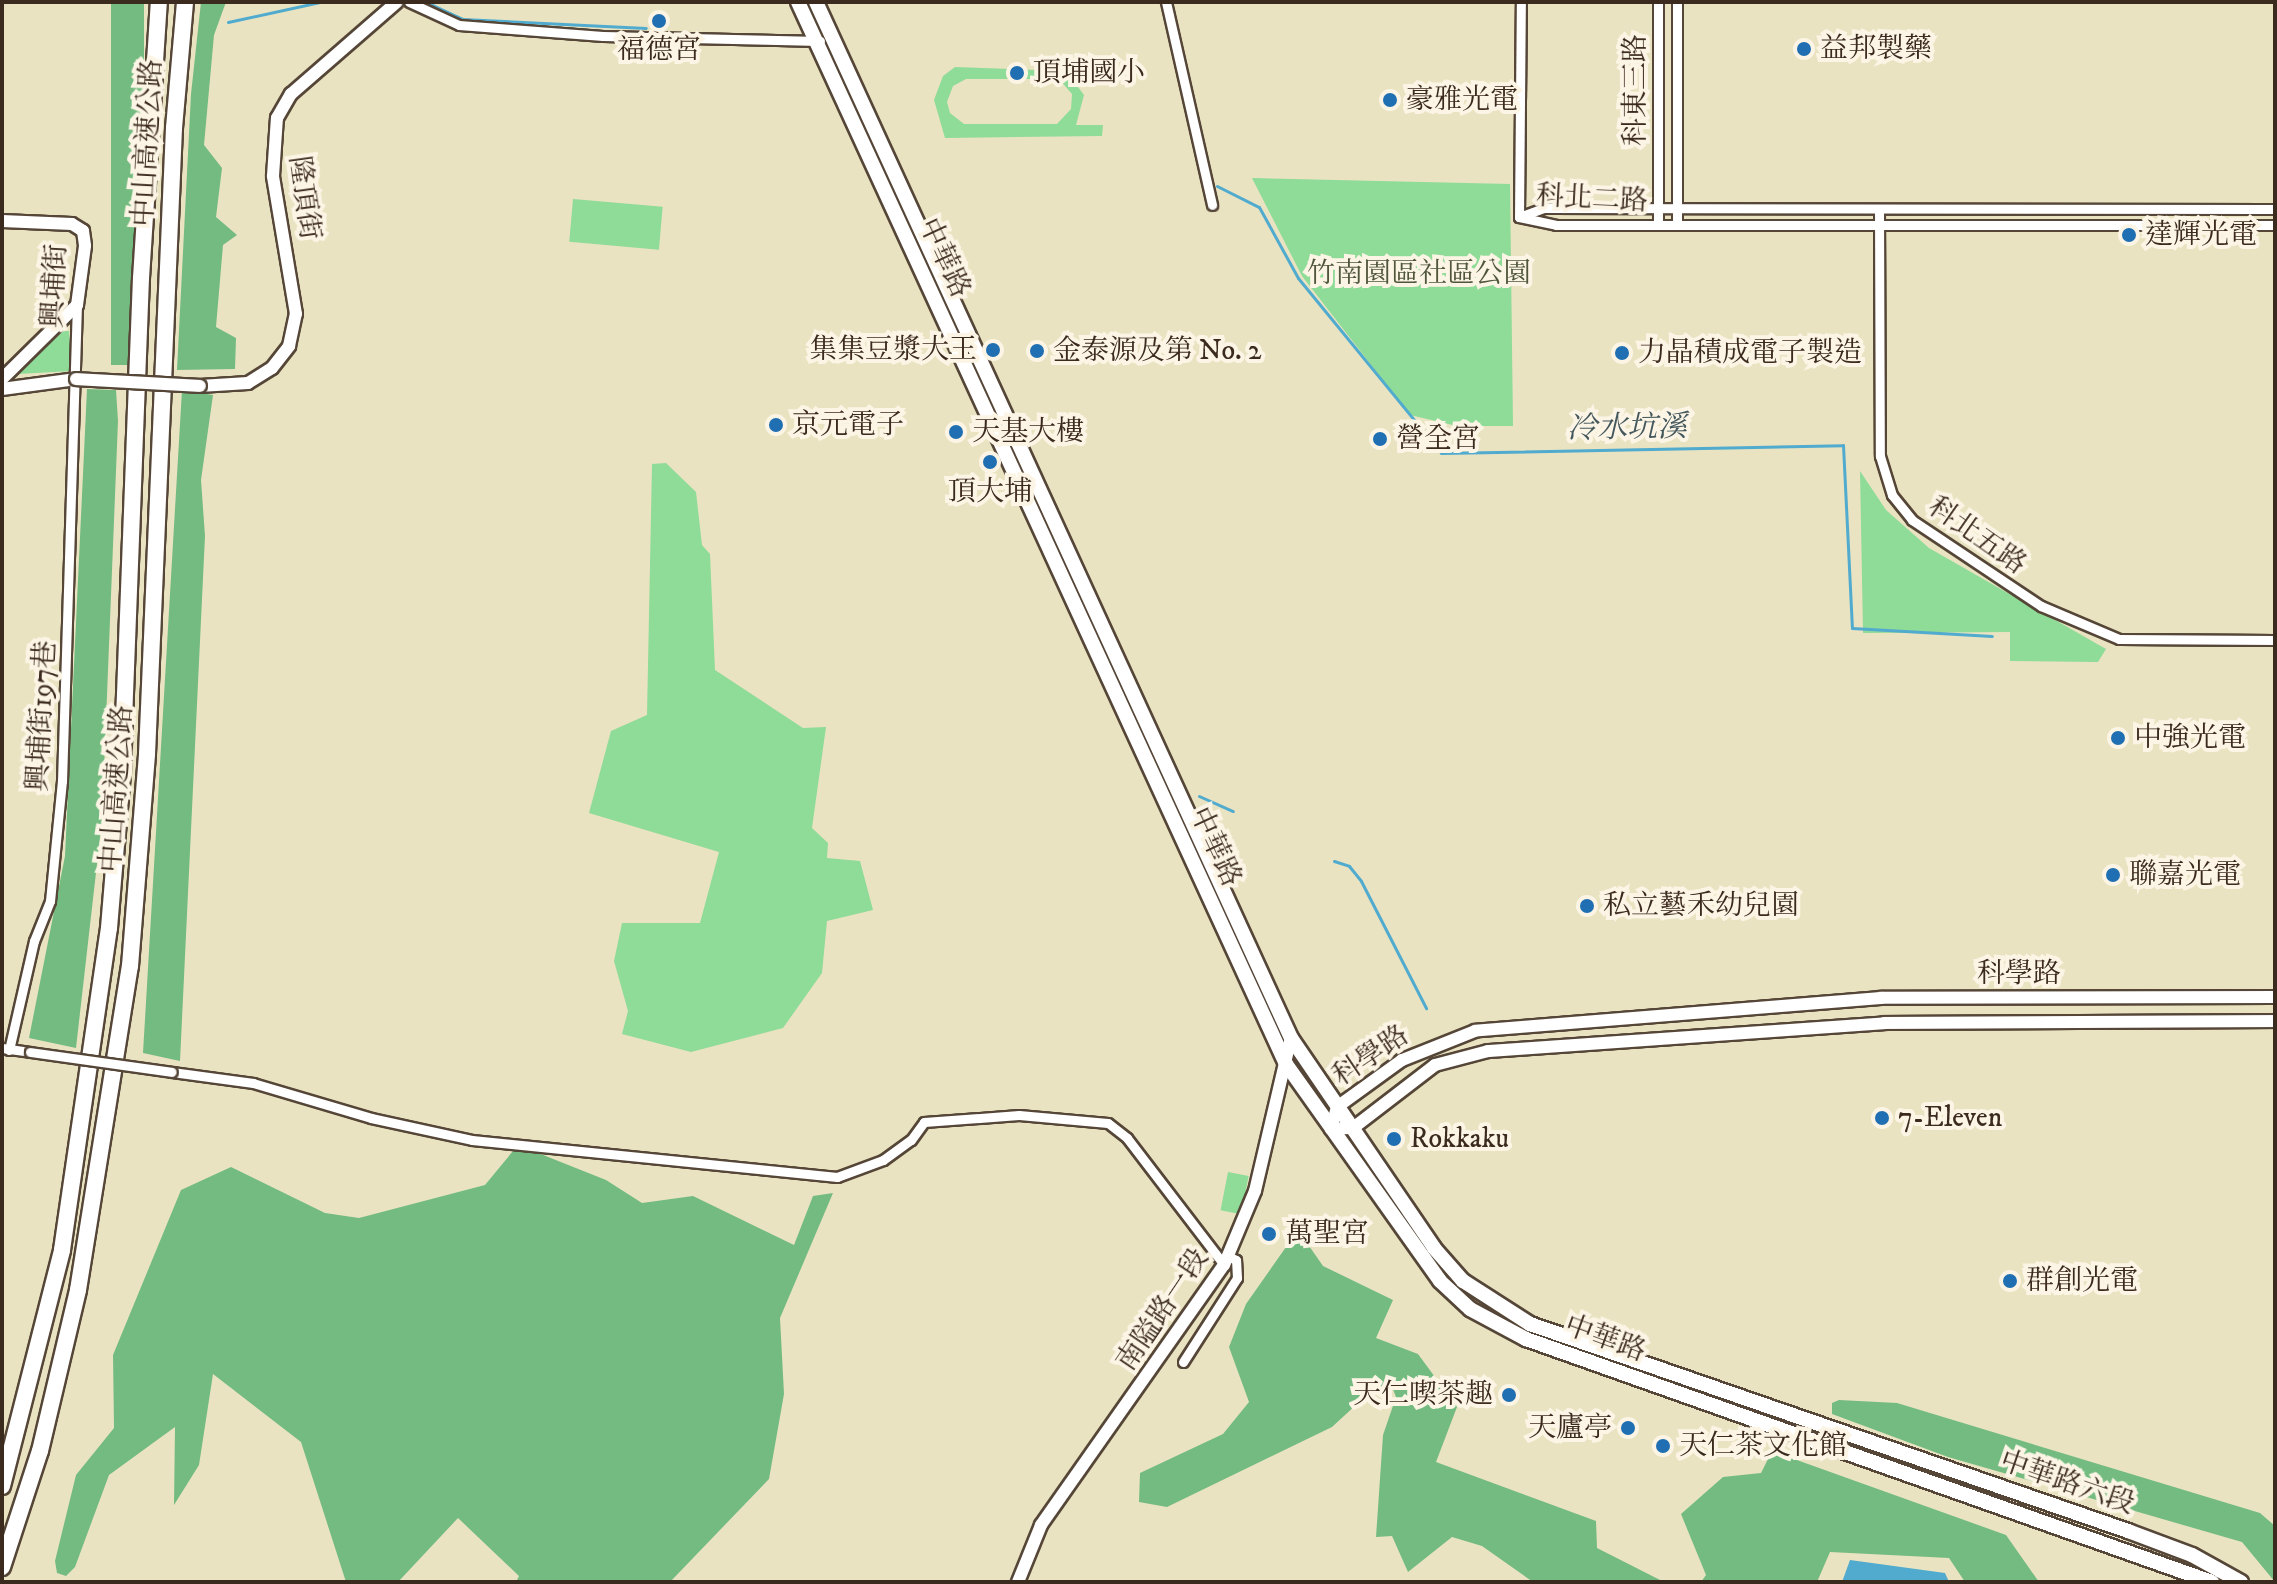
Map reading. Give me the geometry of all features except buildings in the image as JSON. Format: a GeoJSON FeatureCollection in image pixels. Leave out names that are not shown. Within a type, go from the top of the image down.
{"type":"FeatureCollection","features":[{"type":"Feature","properties":{"kind":"highway","name":"中山高速公路"},"geometry":{"type":"LineString","coordinates":[[2,1486],[62,1250],[109,928],[122,772],[141,278],[159,2]]}},
{"type":"Feature","properties":{"kind":"highway","name":"中山高速公路"},"geometry":{"type":"LineString","coordinates":[[2,1567],[40,1451],[78,1290],[130,966],[147,754],[173,143],[185,2]]}},
{"type":"Feature","properties":{"kind":"main road","name":"中華路"},"geometry":{"type":"LineString","coordinates":[[798,2],[1286,1064],[1440,1281],[1470,1309],[1526,1339],[1764,1415],[1871,1443]]}},
{"type":"Feature","properties":{"kind":"main road","name":"中華路"},"geometry":{"type":"LineString","coordinates":[[816,2],[1291,1038],[1434,1248],[1470,1287],[1499,1309],[1851,1452]]}},
{"type":"Feature","properties":{"kind":"main road"},"geometry":{"type":"LineString","coordinates":[[1205,887],[1219,881]]}},
{"type":"Feature","properties":{"kind":"main road","name":"中華路六段"},"geometry":{"type":"LineString","coordinates":[[1871,1443],[2192,1555],[2241,1582]]}},
{"type":"Feature","properties":{"kind":"main road","name":"中華路六段"},"geometry":{"type":"LineString","coordinates":[[1851,1452],[2212,1582]]}},
{"type":"Feature","properties":{"kind":"street","name":"隆頂街"},"geometry":{"type":"LineString","coordinates":[[2,389],[76,379],[200,386],[248,383],[272,368],[289,346],[295,296],[273,176],[277,118],[309,76],[397,2]]}},
{"type":"Feature","properties":{"kind":"street"},"geometry":{"type":"LineString","coordinates":[[409,2],[459,25],[816,43],[830,35]]}},
{"type":"Feature","properties":{"kind":"street"},"geometry":{"type":"LineString","coordinates":[[1166,2],[1212,205]]}},
{"type":"Feature","properties":{"kind":"street"},"geometry":{"type":"LineString","coordinates":[[1519,217],[1521,2]]}},
{"type":"Feature","properties":{"kind":"street","name":"科東三路"},"geometry":{"type":"LineString","coordinates":[[1658,2],[1658,225]]}},
{"type":"Feature","properties":{"kind":"street","name":"科東三路"},"geometry":{"type":"LineString","coordinates":[[1677,2],[1677,225]]}},
{"type":"Feature","properties":{"kind":"street","name":"科北二路"},"geometry":{"type":"LineString","coordinates":[[1519,217],[1544,208],[2275,209]]}},
{"type":"Feature","properties":{"kind":"street","name":"科北五路"},"geometry":{"type":"LineString","coordinates":[[1879,209],[1880,456],[1892,495],[1912,520],[2041,606],[2119,639],[2275,640]]}},
{"type":"Feature","properties":{"kind":"street","name":"科北二路"},"geometry":{"type":"LineString","coordinates":[[1519,217],[1544,225],[2275,225]]}},
{"type":"Feature","properties":{"kind":"street","name":"興埔街"},"geometry":{"type":"LineString","coordinates":[[2,221],[63,223],[83,231],[77,305],[76,379]]}},
{"type":"Feature","properties":{"kind":"street"},"geometry":{"type":"LineString","coordinates":[[2,379],[77,305]]}},
{"type":"Feature","properties":{"kind":"street","name":"興埔街197巷"},"geometry":{"type":"LineString","coordinates":[[6,1049],[34,941],[50,901],[61,796],[76,379]]}},
{"type":"Feature","properties":{"kind":"street","name":"科學路"},"geometry":{"type":"LineString","coordinates":[[2275,997],[1881,998],[1475,1031],[1423,1048],[1337,1107],[1331,1129],[1353,1128],[1415,1076],[1488,1051],[1884,1023],[2275,1021]]}},
{"type":"Feature","properties":{"kind":"street","name":"南隘路一段"},"geometry":{"type":"LineString","coordinates":[[1018,1582],[1041,1525],[1226,1261],[1255,1191],[1291,1038]]}},
{"type":"Feature","properties":{"kind":"street"},"geometry":{"type":"LineString","coordinates":[[6,1049],[253,1083],[371,1118],[472,1140],[837,1177],[883,1160],[911,1140],[924,1122],[1019,1115],[1108,1123],[1127,1138],[1226,1261],[1236,1260],[1237,1278],[1183,1362]]}},
{"type":"Feature","properties":{"kind":"green space"},"geometry":{"type":"Polygon","coordinates":[[[111,2],[144,2],[144,365],[111,365],[111,2]]]}},
{"type":"Feature","properties":{"kind":"green space"},"geometry":{"type":"Polygon","coordinates":[[[201,2],[226,2],[214,35],[204,145],[222,168],[216,217],[237,235],[223,245],[216,327],[236,338],[235,369],[177,370],[191,94],[201,2]]]}},
{"type":"Feature","properties":{"kind":"green space"},"geometry":{"type":"Polygon","coordinates":[[[955,67],[1066,71],[1084,95],[1076,125],[1103,125],[1102,136],[945,138],[934,100],[943,76],[955,67]],[[966,79],[953,86],[947,102],[950,113],[964,124],[1057,124],[1071,109],[1072,94],[1059,79],[966,79]]]}},
{"type":"Feature","properties":{"kind":"green space","name":"竹南園區社區公園"},"geometry":{"type":"Polygon","coordinates":[[[1252,178],[1510,184],[1513,426],[1457,426],[1410,415],[1302,276],[1252,178]]]}},
{"type":"Feature","properties":{"kind":"green space"},"geometry":{"type":"Polygon","coordinates":[[[573,199],[663,207],[659,250],[569,242],[573,199]]]}},
{"type":"Feature","properties":{"kind":"green space"},"geometry":{"type":"Polygon","coordinates":[[[63,331],[69,331],[72,371],[18,374],[63,331]]]}},
{"type":"Feature","properties":{"kind":"green space"},"geometry":{"type":"Polygon","coordinates":[[[87,389],[116,390],[118,421],[102,820],[76,1048],[29,1038],[65,856],[87,389]]]}},
{"type":"Feature","properties":{"kind":"green space"},"geometry":{"type":"Polygon","coordinates":[[[182,390],[213,395],[201,480],[205,536],[180,1061],[143,1053],[182,390]]]}},
{"type":"Feature","properties":{"kind":"green space"},"geometry":{"type":"Polygon","coordinates":[[[666,463],[696,492],[702,545],[710,554],[715,670],[803,728],[826,727],[812,828],[828,843],[827,858],[860,861],[873,910],[827,921],[822,973],[783,1028],[691,1052],[622,1034],[628,1011],[614,961],[622,923],[700,923],[719,852],[589,813],[611,731],[647,715],[652,464],[666,463]]]}},
{"type":"Feature","properties":{"kind":"green space"},"geometry":{"type":"Polygon","coordinates":[[[1860,471],[1886,510],[1929,548],[2106,649],[2098,662],[2010,661],[2010,632],[1863,633],[1860,471]]]}},
{"type":"Feature","properties":{"kind":"green space"},"geometry":{"type":"Polygon","coordinates":[[[518,1145],[606,1180],[642,1203],[693,1196],[794,1245],[813,1196],[833,1193],[780,1318],[784,1394],[769,1479],[670,1582],[516,1582],[519,1576],[458,1518],[398,1582],[346,1582],[301,1442],[213,1374],[199,1465],[174,1505],[175,1427],[109,1475],[75,1567],[66,1576],[57,1573],[55,1561],[76,1475],[114,1428],[113,1355],[181,1190],[231,1167],[325,1213],[359,1218],[485,1185],[518,1145]]]}},
{"type":"Feature","properties":{"kind":"green space"},"geometry":{"type":"Polygon","coordinates":[[[1228,1172],[1249,1176],[1241,1214],[1221,1210],[1228,1172]]]}},
{"type":"Feature","properties":{"kind":"green space"},"geometry":{"type":"Polygon","coordinates":[[[1298,1230],[1323,1266],[1393,1300],[1376,1338],[1418,1354],[1457,1407],[1436,1462],[1596,1521],[1597,1548],[1664,1582],[1533,1582],[1482,1546],[1452,1537],[1408,1572],[1392,1536],[1376,1537],[1383,1435],[1396,1397],[1391,1384],[1370,1392],[1332,1427],[1167,1507],[1139,1502],[1140,1473],[1223,1434],[1249,1402],[1229,1347],[1246,1304],[1298,1230]]]}},
{"type":"Feature","properties":{"kind":"green space"},"geometry":{"type":"Polygon","coordinates":[[[1839,1400],[1897,1403],[2260,1513],[2275,1526],[2275,1582],[2242,1542],[1948,1457],[1832,1414],[1832,1403],[1839,1400]]]}},
{"type":"Feature","properties":{"kind":"green space"},"geometry":{"type":"Polygon","coordinates":[[[1772,1451],[2006,1535],[2039,1582],[1965,1582],[1949,1558],[1830,1552],[1817,1582],[1701,1582],[1706,1575],[1681,1514],[1723,1477],[1761,1473],[1772,1451]]]}},
{"type":"Feature","properties":{"kind":"water"},"geometry":{"type":"Polygon","coordinates":[[[1850,1560],[1945,1573],[1949,1582],[1842,1582],[1850,1560]]]}},
{"type":"Feature","properties":{"kind":"waterway"},"geometry":{"type":"LineString","coordinates":[[228,22],[320,2]]}},
{"type":"Feature","properties":{"kind":"waterway"},"geometry":{"type":"LineString","coordinates":[[426,2],[462,19],[646,28]]}},
{"type":"Feature","properties":{"kind":"waterway","name":"冷水坑溪"},"geometry":{"type":"LineString","coordinates":[[1217,186],[1259,207],[1298,278],[1441,453],[1843,445],[1852,628],[1992,636]]}},
{"type":"Feature","properties":{"kind":"waterway"},"geometry":{"type":"LineString","coordinates":[[1199,796],[1233,811]]}},
{"type":"Feature","properties":{"kind":"waterway"},"geometry":{"type":"LineString","coordinates":[[1334,861],[1349,866],[1361,881],[1426,1008]]}},
{"type":"Feature","properties":{"kind":"place","name":"福德宮"},"geometry":{"type":"Point","coordinates":[659,21]}},
{"type":"Feature","properties":{"kind":"place","name":"益邦製藥"},"geometry":{"type":"Point","coordinates":[1804,49]}},
{"type":"Feature","properties":{"kind":"place","name":"頂埔國小"},"geometry":{"type":"Point","coordinates":[1017,73]}},
{"type":"Feature","properties":{"kind":"place","name":"豪雅光電"},"geometry":{"type":"Point","coordinates":[1390,100]}},
{"type":"Feature","properties":{"kind":"place","name":"達輝光電"},"geometry":{"type":"Point","coordinates":[2129,235]}},
{"type":"Feature","properties":{"kind":"place","name":"集集豆漿大王"},"geometry":{"type":"Point","coordinates":[993,350]}},
{"type":"Feature","properties":{"kind":"place","name":"金泰源及第 No. 2"},"geometry":{"type":"Point","coordinates":[1037,351]}},
{"type":"Feature","properties":{"kind":"place","name":"力晶積成電子製造"},"geometry":{"type":"Point","coordinates":[1622,353]}},
{"type":"Feature","properties":{"kind":"place","name":"京元電子"},"geometry":{"type":"Point","coordinates":[776,425]}},
{"type":"Feature","properties":{"kind":"place","name":"天基大樓"},"geometry":{"type":"Point","coordinates":[956,432]}},
{"type":"Feature","properties":{"kind":"place","name":"營全宮"},"geometry":{"type":"Point","coordinates":[1380,439]}},
{"type":"Feature","properties":{"kind":"place","name":"頂大埔"},"geometry":{"type":"Point","coordinates":[990,462]}},
{"type":"Feature","properties":{"kind":"place","name":"中強光電"},"geometry":{"type":"Point","coordinates":[2118,738]}},
{"type":"Feature","properties":{"kind":"place","name":"聯嘉光電"},"geometry":{"type":"Point","coordinates":[2113,875]}},
{"type":"Feature","properties":{"kind":"place","name":"私立藝禾幼兒園"},"geometry":{"type":"Point","coordinates":[1587,906]}},
{"type":"Feature","properties":{"kind":"place","name":"7-Eleven"},"geometry":{"type":"Point","coordinates":[1882,1118]}},
{"type":"Feature","properties":{"kind":"place","name":"Rokkaku"},"geometry":{"type":"Point","coordinates":[1394,1139]}},
{"type":"Feature","properties":{"kind":"place","name":"萬聖宮"},"geometry":{"type":"Point","coordinates":[1269,1234]}},
{"type":"Feature","properties":{"kind":"place","name":"群創光電"},"geometry":{"type":"Point","coordinates":[2010,1281]}},
{"type":"Feature","properties":{"kind":"place","name":"天仁喫茶趣"},"geometry":{"type":"Point","coordinates":[1509,1395]}},
{"type":"Feature","properties":{"kind":"place","name":"天廬亭"},"geometry":{"type":"Point","coordinates":[1628,1428]}},
{"type":"Feature","properties":{"kind":"place","name":"天仁茶文化館"},"geometry":{"type":"Point","coordinates":[1663,1446]}}]}
